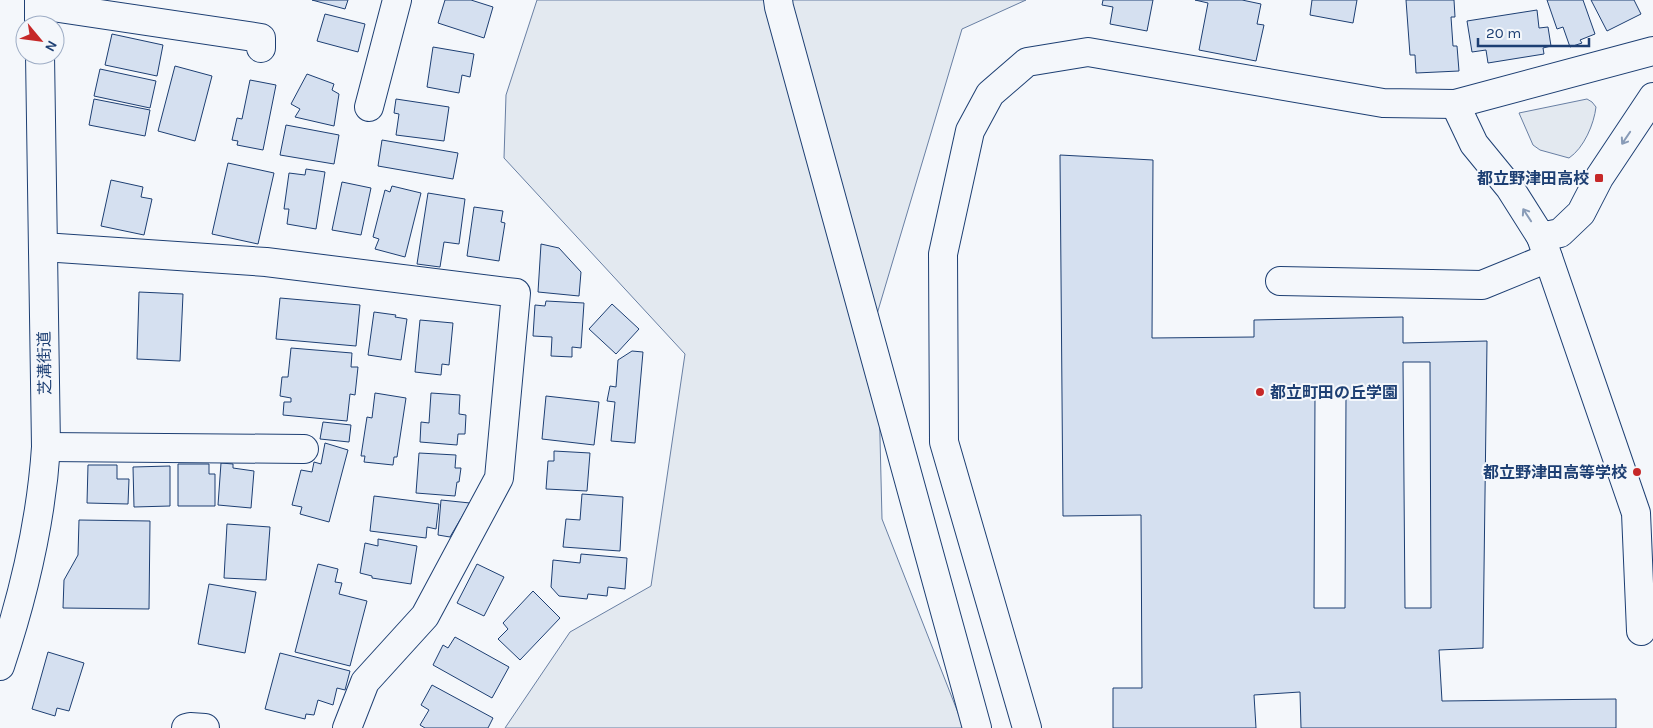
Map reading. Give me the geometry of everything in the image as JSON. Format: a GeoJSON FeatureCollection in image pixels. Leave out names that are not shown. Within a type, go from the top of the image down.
{"type":"FeatureCollection","features":[{"type":"Feature","properties":{"kind":"street"},"geometry":{"type":"LineString","coordinates":[[370,107],[397,0]]}},
{"type":"Feature","properties":{"kind":"street"},"geometry":{"type":"LineString","coordinates":[[778,0],[781,17],[977,728]]}},
{"type":"Feature","properties":{"kind":"street"},"geometry":{"type":"LineString","coordinates":[[39,10],[261,38],[261,48]]}},
{"type":"Feature","properties":{"kind":"street"},"geometry":{"type":"LineString","coordinates":[[1027,728],[944,442],[943,254],[970,131],[990,94],[1027,62],[1088,52],[1383,102],[1455,104],[1653,52]]}},
{"type":"Feature","properties":{"kind":"street","name":"芝溝街道"},"geometry":{"type":"LineString","coordinates":[[0,666],[15,621],[34,545],[44,482],[46,447],[40,65]]}},
{"type":"Feature","properties":{"kind":"street"},"geometry":{"type":"LineString","coordinates":[[1280,281],[1482,285],[1544,248],[1581,213],[1599,178],[1653,97]]}},
{"type":"Feature","properties":{"kind":"street"},"geometry":{"type":"LineString","coordinates":[[1455,104],[1474,144],[1510,188],[1544,248],[1636,513],[1641,631]]}},
{"type":"Feature","properties":{"kind":"street"},"geometry":{"type":"LineString","coordinates":[[43,247],[266,262],[516,293],[499,478],[424,616],[365,682],[346,728]]}},
{"type":"Feature","properties":{"kind":"street"},"geometry":{"type":"LineString","coordinates":[[46,447],[304,448]]}},
{"type":"Feature","properties":{"kind":"street"},"geometry":{"type":"LineString","coordinates":[[186,728],[205,728]]}},
{"type":"Feature","properties":{"kind":"shaded area"},"geometry":{"type":"Polygon","coordinates":[[[537,0],[1026,0],[962,29],[877,314],[882,519],[964,728],[505,728],[570,632],[651,586],[685,354],[504,158],[506,95],[537,0]]]}},
{"type":"Feature","properties":{"kind":"shaded area"},"geometry":{"type":"Polygon","coordinates":[[[1587,99],[1596,107],[1595,114],[1584,142],[1574,154],[1569,158],[1540,150],[1533,145],[1519,113],[1587,99]]]}},
{"type":"Feature","properties":{"kind":"building"},"geometry":{"type":"Polygon","coordinates":[[[312,0],[348,0],[345,9],[312,0]]]}},
{"type":"Feature","properties":{"kind":"building"},"geometry":{"type":"Polygon","coordinates":[[[445,0],[471,0],[493,7],[484,38],[438,23],[445,0]]]}},
{"type":"Feature","properties":{"kind":"building"},"geometry":{"type":"Polygon","coordinates":[[[1103,0],[1153,0],[1147,31],[1110,24],[1113,7],[1102,5],[1103,0]]]}},
{"type":"Feature","properties":{"kind":"building"},"geometry":{"type":"Polygon","coordinates":[[[1195,0],[1242,0],[1261,4],[1257,24],[1264,25],[1256,61],[1199,50],[1208,3],[1195,0]]]}},
{"type":"Feature","properties":{"kind":"building"},"geometry":{"type":"Polygon","coordinates":[[[1312,0],[1357,0],[1353,23],[1310,15],[1312,0]]]}},
{"type":"Feature","properties":{"kind":"building"},"geometry":{"type":"Polygon","coordinates":[[[1406,0],[1454,0],[1455,17],[1451,17],[1453,46],[1457,46],[1459,71],[1416,73],[1415,55],[1410,55],[1406,0]]]}},
{"type":"Feature","properties":{"kind":"building"},"geometry":{"type":"Polygon","coordinates":[[[1547,0],[1583,0],[1595,34],[1580,40],[1582,43],[1570,47],[1563,27],[1557,29],[1547,0]]]}},
{"type":"Feature","properties":{"kind":"building"},"geometry":{"type":"Polygon","coordinates":[[[1591,0],[1634,0],[1641,14],[1607,31],[1591,0]]]}},
{"type":"Feature","properties":{"kind":"building"},"geometry":{"type":"Polygon","coordinates":[[[1537,10],[1539,28],[1548,27],[1551,46],[1543,48],[1544,54],[1488,63],[1486,50],[1472,52],[1467,21],[1537,10]]]}},
{"type":"Feature","properties":{"kind":"building"},"geometry":{"type":"Polygon","coordinates":[[[325,14],[365,24],[358,52],[317,41],[325,14]]]}},
{"type":"Feature","properties":{"kind":"building"},"geometry":{"type":"Polygon","coordinates":[[[112,34],[163,45],[157,76],[105,65],[112,34]]]}},
{"type":"Feature","properties":{"kind":"building"},"geometry":{"type":"Polygon","coordinates":[[[433,47],[474,54],[470,77],[462,75],[459,93],[427,87],[433,47]]]}},
{"type":"Feature","properties":{"kind":"building"},"geometry":{"type":"Polygon","coordinates":[[[175,66],[212,76],[195,141],[158,131],[175,66]]]}},
{"type":"Feature","properties":{"kind":"building"},"geometry":{"type":"Polygon","coordinates":[[[100,69],[156,81],[150,108],[94,96],[100,69]]]}},
{"type":"Feature","properties":{"kind":"building"},"geometry":{"type":"Polygon","coordinates":[[[307,74],[334,84],[332,90],[339,94],[334,126],[295,117],[300,109],[291,104],[307,74]]]}},
{"type":"Feature","properties":{"kind":"building"},"geometry":{"type":"Polygon","coordinates":[[[250,80],[276,85],[263,150],[237,145],[238,141],[232,140],[237,118],[242,119],[250,80]]]}},
{"type":"Feature","properties":{"kind":"building"},"geometry":{"type":"Polygon","coordinates":[[[94,99],[150,110],[145,136],[89,125],[94,99]]]}},
{"type":"Feature","properties":{"kind":"building"},"geometry":{"type":"Polygon","coordinates":[[[396,99],[449,107],[444,141],[396,135],[399,114],[394,113],[396,99]]]}},
{"type":"Feature","properties":{"kind":"building"},"geometry":{"type":"Polygon","coordinates":[[[286,125],[339,135],[334,164],[280,155],[286,125]]]}},
{"type":"Feature","properties":{"kind":"building"},"geometry":{"type":"Polygon","coordinates":[[[382,140],[458,153],[453,179],[378,166],[382,140]]]}},
{"type":"Feature","properties":{"kind":"building"},"geometry":{"type":"Polygon","coordinates":[[[1060,155],[1153,160],[1152,338],[1254,337],[1254,320],[1403,317],[1403,343],[1487,341],[1483,648],[1439,650],[1442,701],[1616,699],[1616,728],[1301,728],[1300,692],[1254,695],[1256,728],[1113,728],[1113,688],[1142,688],[1141,515],[1063,516],[1060,155]],[[1403,362],[1405,608],[1431,608],[1430,362],[1403,362]],[[1315,396],[1314,608],[1345,608],[1346,396],[1315,396]]]}},
{"type":"Feature","properties":{"kind":"building"},"geometry":{"type":"Polygon","coordinates":[[[228,163],[274,173],[258,244],[212,234],[228,163]]]}},
{"type":"Feature","properties":{"kind":"building"},"geometry":{"type":"Polygon","coordinates":[[[306,169],[325,172],[316,229],[287,224],[289,209],[284,209],[289,173],[305,175],[306,169]]]}},
{"type":"Feature","properties":{"kind":"building"},"geometry":{"type":"Polygon","coordinates":[[[111,180],[143,187],[141,197],[152,199],[144,235],[101,226],[111,180]]]}},
{"type":"Feature","properties":{"kind":"building"},"geometry":{"type":"Polygon","coordinates":[[[342,182],[371,188],[361,235],[332,230],[342,182]]]}},
{"type":"Feature","properties":{"kind":"building"},"geometry":{"type":"Polygon","coordinates":[[[392,186],[421,193],[405,257],[375,249],[379,239],[373,237],[385,190],[390,192],[392,186]]]}},
{"type":"Feature","properties":{"kind":"building"},"geometry":{"type":"Polygon","coordinates":[[[428,193],[465,199],[459,244],[444,242],[440,267],[417,264],[428,193]]]}},
{"type":"Feature","properties":{"kind":"building"},"geometry":{"type":"Polygon","coordinates":[[[474,207],[503,211],[501,222],[505,223],[499,261],[467,256],[474,207]]]}},
{"type":"Feature","properties":{"kind":"building"},"geometry":{"type":"Polygon","coordinates":[[[541,244],[559,248],[581,272],[579,296],[538,292],[541,244]]]}},
{"type":"Feature","properties":{"kind":"building"},"geometry":{"type":"Polygon","coordinates":[[[139,292],[183,294],[180,361],[137,359],[139,292]]]}},
{"type":"Feature","properties":{"kind":"building"},"geometry":{"type":"Polygon","coordinates":[[[280,298],[360,305],[356,346],[276,339],[280,298]]]}},
{"type":"Feature","properties":{"kind":"building"},"geometry":{"type":"Polygon","coordinates":[[[546,301],[584,303],[581,348],[572,347],[572,357],[551,356],[552,337],[533,336],[535,305],[545,306],[546,301]]]}},
{"type":"Feature","properties":{"kind":"building"},"geometry":{"type":"Polygon","coordinates":[[[612,304],[639,329],[616,354],[589,329],[612,304]]]}},
{"type":"Feature","properties":{"kind":"building"},"geometry":{"type":"Polygon","coordinates":[[[374,312],[396,315],[395,317],[407,319],[401,360],[368,355],[374,312]]]}},
{"type":"Feature","properties":{"kind":"building"},"geometry":{"type":"Polygon","coordinates":[[[420,320],[453,323],[449,365],[442,364],[441,375],[415,372],[420,320]]]}},
{"type":"Feature","properties":{"kind":"building"},"geometry":{"type":"Polygon","coordinates":[[[291,348],[352,353],[351,367],[358,367],[355,395],[350,394],[347,421],[283,415],[284,402],[291,402],[291,398],[280,396],[282,377],[288,377],[291,348]]]}},
{"type":"Feature","properties":{"kind":"building"},"geometry":{"type":"Polygon","coordinates":[[[632,351],[643,352],[635,443],[611,441],[615,402],[607,401],[610,386],[616,387],[618,360],[632,351]]]}},
{"type":"Feature","properties":{"kind":"building"},"geometry":{"type":"Polygon","coordinates":[[[375,393],[406,398],[397,457],[394,457],[393,465],[364,462],[365,456],[361,456],[367,417],[372,418],[375,393]]]}},
{"type":"Feature","properties":{"kind":"building"},"geometry":{"type":"Polygon","coordinates":[[[431,393],[460,395],[459,414],[466,415],[465,434],[458,434],[457,445],[420,442],[421,422],[429,423],[431,393]]]}},
{"type":"Feature","properties":{"kind":"building"},"geometry":{"type":"Polygon","coordinates":[[[546,396],[599,402],[594,445],[542,439],[546,396]]]}},
{"type":"Feature","properties":{"kind":"building"},"geometry":{"type":"Polygon","coordinates":[[[323,422],[351,425],[349,442],[320,439],[323,422]]]}},
{"type":"Feature","properties":{"kind":"building"},"geometry":{"type":"Polygon","coordinates":[[[325,443],[348,450],[329,522],[300,514],[302,507],[292,505],[301,470],[312,472],[314,462],[321,464],[325,443]]]}},
{"type":"Feature","properties":{"kind":"building"},"geometry":{"type":"Polygon","coordinates":[[[554,451],[590,453],[587,491],[546,489],[548,461],[554,461],[554,451]]]}},
{"type":"Feature","properties":{"kind":"building"},"geometry":{"type":"Polygon","coordinates":[[[419,453],[456,455],[455,468],[461,468],[455,496],[416,493],[419,453]]]}},
{"type":"Feature","properties":{"kind":"building"},"geometry":{"type":"Polygon","coordinates":[[[221,463],[233,464],[233,468],[254,471],[251,508],[218,505],[221,463]]]}},
{"type":"Feature","properties":{"kind":"building"},"geometry":{"type":"Polygon","coordinates":[[[178,464],[209,464],[209,474],[215,474],[215,506],[178,506],[178,464]]]}},
{"type":"Feature","properties":{"kind":"building"},"geometry":{"type":"Polygon","coordinates":[[[88,465],[117,465],[117,479],[129,479],[128,504],[87,503],[88,465]]]}},
{"type":"Feature","properties":{"kind":"building"},"geometry":{"type":"Polygon","coordinates":[[[170,466],[170,506],[134,507],[133,467],[170,466]]]}},
{"type":"Feature","properties":{"kind":"building"},"geometry":{"type":"Polygon","coordinates":[[[582,494],[623,497],[620,551],[563,547],[566,519],[580,520],[582,494]]]}},
{"type":"Feature","properties":{"kind":"building"},"geometry":{"type":"Polygon","coordinates":[[[374,496],[439,504],[436,529],[427,527],[426,538],[370,531],[374,496]]]}},
{"type":"Feature","properties":{"kind":"building"},"geometry":{"type":"Polygon","coordinates":[[[441,500],[470,503],[450,537],[438,535],[441,500]]]}},
{"type":"Feature","properties":{"kind":"building"},"geometry":{"type":"Polygon","coordinates":[[[79,520],[150,521],[149,609],[63,608],[64,580],[78,555],[79,520]]]}},
{"type":"Feature","properties":{"kind":"building"},"geometry":{"type":"Polygon","coordinates":[[[227,524],[270,527],[266,580],[224,578],[227,524]]]}},
{"type":"Feature","properties":{"kind":"building"},"geometry":{"type":"Polygon","coordinates":[[[378,539],[417,546],[411,584],[372,578],[372,576],[360,573],[365,543],[378,546],[378,539]]]}},
{"type":"Feature","properties":{"kind":"building"},"geometry":{"type":"Polygon","coordinates":[[[581,554],[627,558],[625,589],[608,587],[607,596],[588,594],[587,599],[559,596],[551,587],[553,560],[580,563],[581,554]]]}},
{"type":"Feature","properties":{"kind":"building"},"geometry":{"type":"Polygon","coordinates":[[[318,564],[338,569],[335,582],[342,583],[339,594],[367,601],[350,666],[295,652],[318,564]]]}},
{"type":"Feature","properties":{"kind":"building"},"geometry":{"type":"Polygon","coordinates":[[[477,564],[504,577],[484,616],[457,603],[477,564]]]}},
{"type":"Feature","properties":{"kind":"building"},"geometry":{"type":"Polygon","coordinates":[[[209,584],[256,592],[245,653],[198,644],[209,584]]]}},
{"type":"Feature","properties":{"kind":"building"},"geometry":{"type":"Polygon","coordinates":[[[533,591],[560,618],[520,660],[498,639],[508,629],[503,623],[533,591]]]}},
{"type":"Feature","properties":{"kind":"building"},"geometry":{"type":"Polygon","coordinates":[[[455,637],[509,667],[492,698],[433,665],[443,645],[448,648],[455,637]]]}},
{"type":"Feature","properties":{"kind":"building"},"geometry":{"type":"Polygon","coordinates":[[[48,652],[84,663],[69,711],[57,708],[55,716],[32,709],[48,652]]]}},
{"type":"Feature","properties":{"kind":"building"},"geometry":{"type":"Polygon","coordinates":[[[280,653],[350,671],[345,690],[337,688],[333,705],[318,700],[314,715],[306,714],[305,719],[265,709],[280,653]]]}},
{"type":"Feature","properties":{"kind":"building"},"geometry":{"type":"Polygon","coordinates":[[[432,685],[493,718],[488,728],[425,728],[420,725],[429,710],[421,705],[432,685]]]}},
{"type":"Feature","properties":{"kind":"place","name":"都立野津田高校"},"geometry":{"type":"Point","coordinates":[1599,178]}},
{"type":"Feature","properties":{"kind":"place","name":"都立町田の丘学園"},"geometry":{"type":"Point","coordinates":[1260,392]}},
{"type":"Feature","properties":{"kind":"place","name":"都立野津田高等学校"},"geometry":{"type":"Point","coordinates":[1637,472]}}]}
